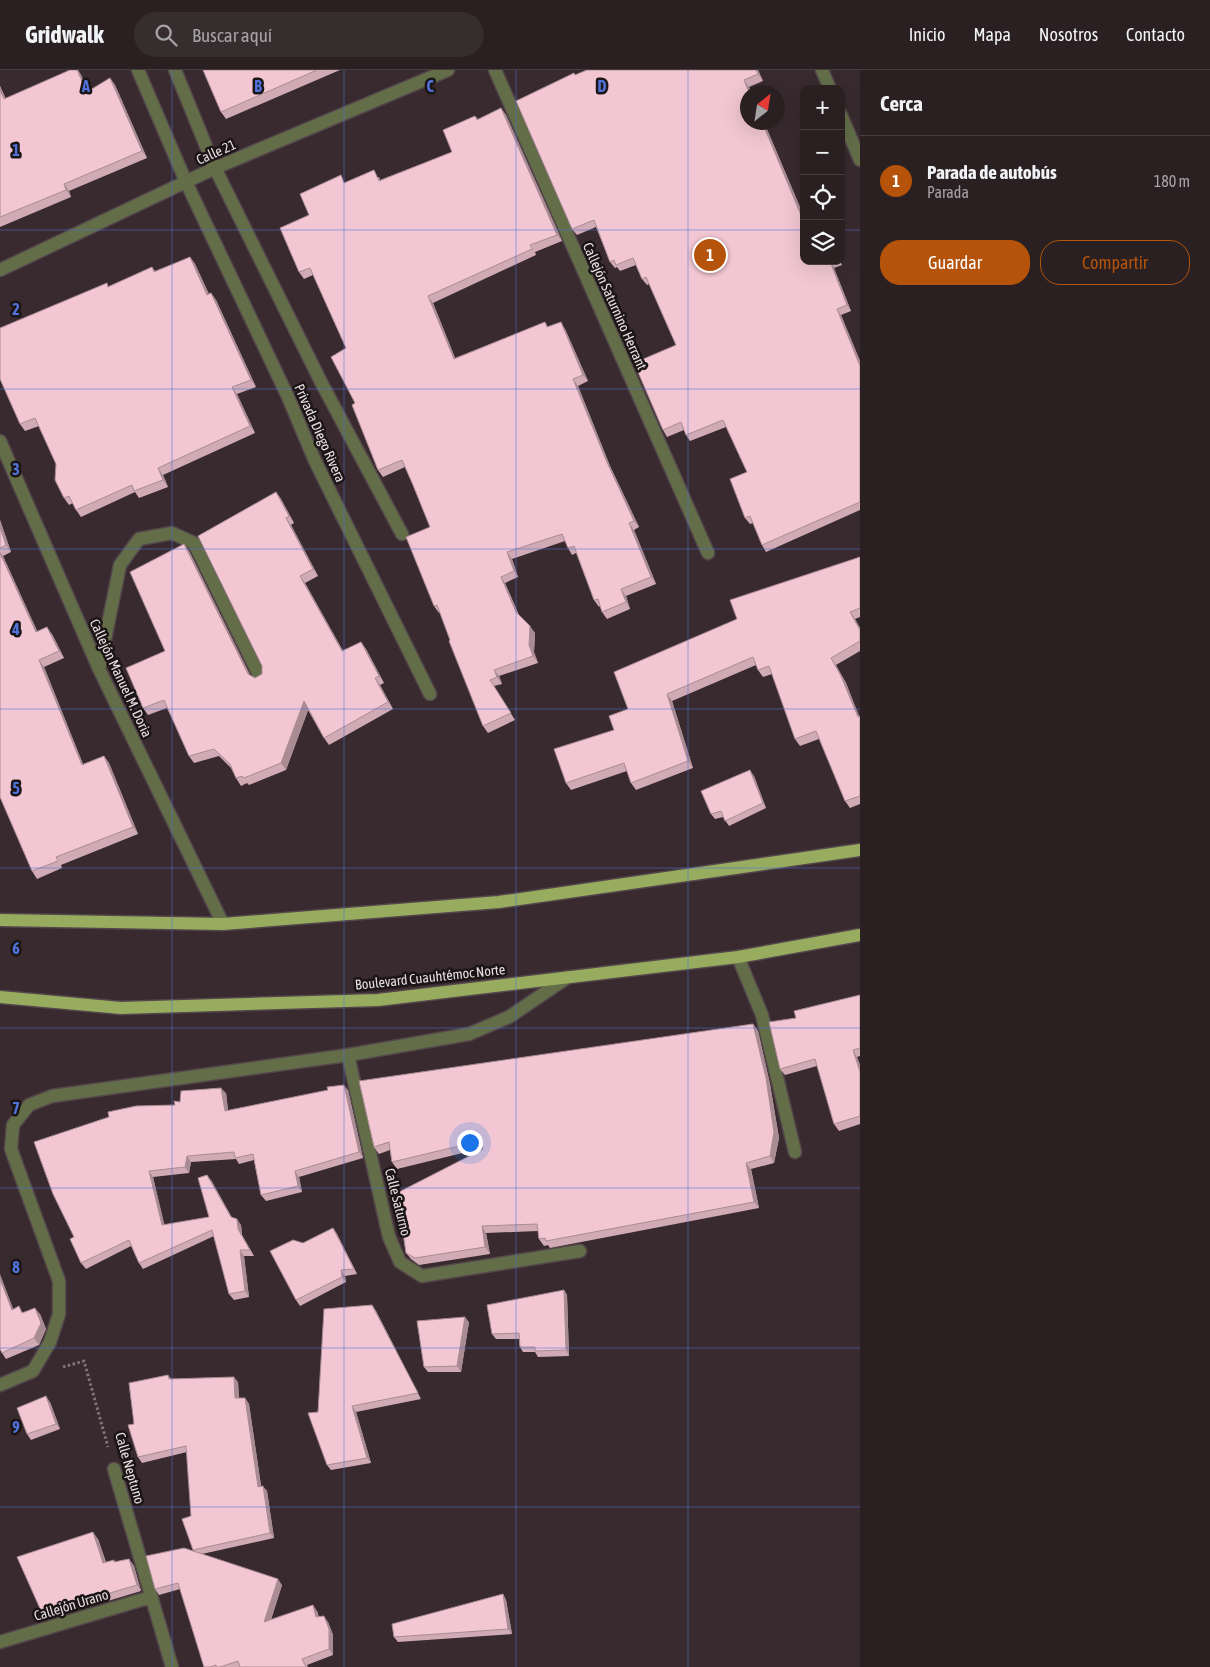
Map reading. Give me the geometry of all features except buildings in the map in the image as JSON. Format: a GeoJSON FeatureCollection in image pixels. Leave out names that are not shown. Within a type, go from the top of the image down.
{"type":"FeatureCollection","features":[{"type":"Feature","properties":{"kind":"main road"},"geometry":{"type":"LineString","coordinates":[[0,920],[223,924],[499,902],[860,850]]}},
{"type":"Feature","properties":{"kind":"main road","name":"Boulevard Cuauhtémoc Norte"},"geometry":{"type":"LineString","coordinates":[[0,997],[121,1008],[378,1000],[738,957],[860,935]]}},
{"type":"Feature","properties":{"kind":"street","name":"Privada Diego Rivera"},"geometry":{"type":"LineString","coordinates":[[138,70],[186,182],[288,397],[314,461],[430,694]]}},
{"type":"Feature","properties":{"kind":"street","name":"Privada Diego Rivera"},"geometry":{"type":"LineString","coordinates":[[175,70],[215,168],[321,382],[402,534]]}},
{"type":"Feature","properties":{"kind":"street","name":"Calle 21"},"geometry":{"type":"LineString","coordinates":[[0,270],[215,168],[448,70]]}},
{"type":"Feature","properties":{"kind":"street","name":"Callejón Saturnino Herrant"},"geometry":{"type":"LineString","coordinates":[[495,70],[708,553]]}},
{"type":"Feature","properties":{"kind":"street"},"geometry":{"type":"LineString","coordinates":[[822,70],[828,85]]}},
{"type":"Feature","properties":{"kind":"street"},"geometry":{"type":"LineString","coordinates":[[845,124],[860,160]]}},
{"type":"Feature","properties":{"kind":"street","name":"Callejón Manuel M. Doria"},"geometry":{"type":"LineString","coordinates":[[0,440],[99,669],[223,924]]}},
{"type":"Feature","properties":{"kind":"street"},"geometry":{"type":"LineString","coordinates":[[99,669],[120,565],[139,539],[172,533],[194,543],[260,677]]}},
{"type":"Feature","properties":{"kind":"street"},"geometry":{"type":"LineString","coordinates":[[738,957],[762,1015],[795,1152]]}},
{"type":"Feature","properties":{"kind":"street"},"geometry":{"type":"LineString","coordinates":[[0,1386],[33,1371],[50,1342],[59,1314],[59,1281],[11,1149],[13,1125],[29,1105],[52,1096],[348,1055],[469,1034],[510,1017],[568,977]]}},
{"type":"Feature","properties":{"kind":"street","name":"Calle Saturno"},"geometry":{"type":"LineString","coordinates":[[348,1055],[389,1237],[400,1262],[422,1276],[580,1251]]}},
{"type":"Feature","properties":{"kind":"street","name":"Calle Neptuno"},"geometry":{"type":"LineString","coordinates":[[114,1469],[172,1667]]}},
{"type":"Feature","properties":{"kind":"street","name":"Callejón Urano"},"geometry":{"type":"LineString","coordinates":[[0,1642],[151,1597]]}},
{"type":"Feature","properties":{"kind":"path","name":"Calle Neptuno"},"geometry":{"type":"LineString","coordinates":[[56,1369],[84,1361],[114,1469]]}},
{"type":"Feature","properties":{"kind":"place","name":"Parada de autobús"},"geometry":{"type":"Point","coordinates":[710,255]}}]}
